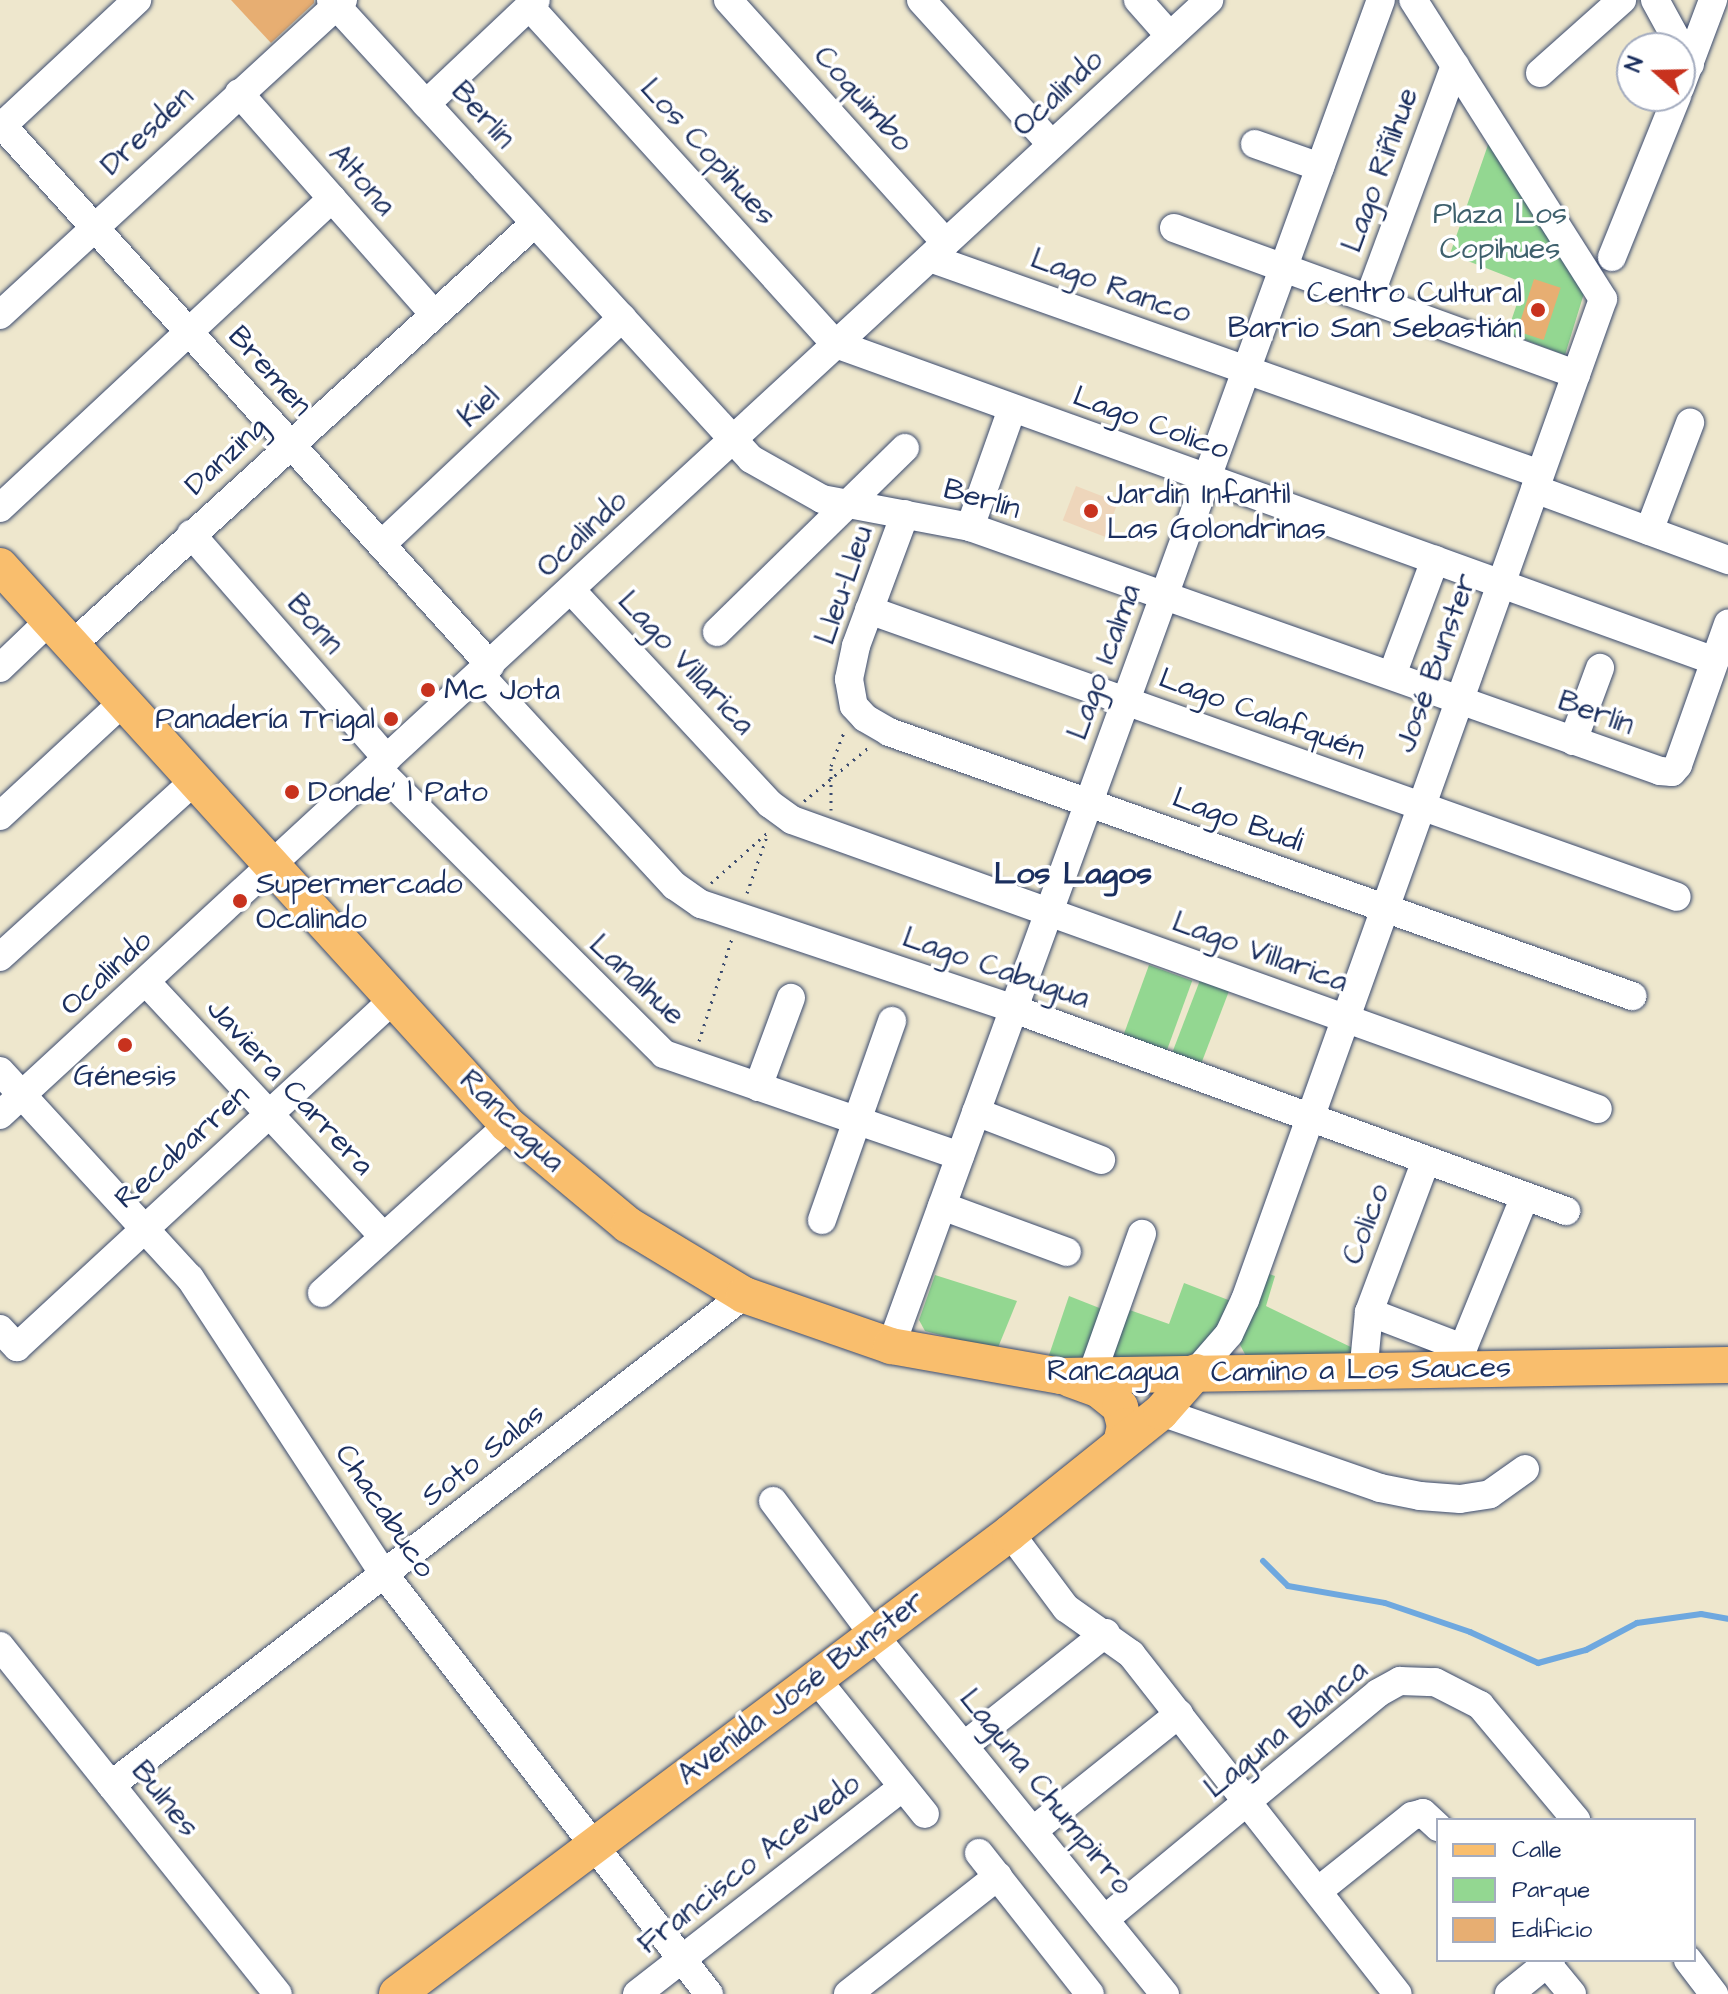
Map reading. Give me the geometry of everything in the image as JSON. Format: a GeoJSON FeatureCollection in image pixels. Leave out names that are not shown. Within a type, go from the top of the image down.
{"type":"FeatureCollection","features":[{"type":"Feature","properties":{"kind":"main road","name":"Rancagua"},"geometry":{"type":"LineString","coordinates":[[0,566],[508,1125],[628,1225],[744,1295],[891,1346],[1076,1376],[1196,1372]]}},
{"type":"Feature","properties":{"kind":"main road","name":"Camino a Los Sauces"},"geometry":{"type":"LineString","coordinates":[[1196,1372],[1363,1374],[1464,1351],[1527,1369],[1728,1365]]}},
{"type":"Feature","properties":{"kind":"main road","name":"Avenida José Bunster"},"geometry":{"type":"LineString","coordinates":[[397,1994],[814,1676],[1010,1533],[1161,1412],[1196,1372]]}},
{"type":"Feature","properties":{"kind":"main road"},"geometry":{"type":"LineString","coordinates":[[1076,1376],[1120,1407],[1125,1426],[1121,1444]]}},
{"type":"Feature","properties":{"kind":"street"},"geometry":{"type":"LineString","coordinates":[[1,125],[137,0]]}},
{"type":"Feature","properties":{"kind":"street","name":"Coquimbo"},"geometry":{"type":"LineString","coordinates":[[728,0],[938,250]]}},
{"type":"Feature","properties":{"kind":"street"},"geometry":{"type":"LineString","coordinates":[[921,0],[1052,145]]}},
{"type":"Feature","properties":{"kind":"street"},"geometry":{"type":"LineString","coordinates":[[1138,0],[1170,36]]}},
{"type":"Feature","properties":{"kind":"street","name":"Ocalindo"},"geometry":{"type":"LineString","coordinates":[[0,1115],[147,983],[1209,0]]}},
{"type":"Feature","properties":{"kind":"street","name":"Lago Icalma"},"geometry":{"type":"LineString","coordinates":[[891,1346],[1381,0]]}},
{"type":"Feature","properties":{"kind":"street","name":"José Bunster"},"geometry":{"type":"LineString","coordinates":[[1196,1372],[1238,1318],[1603,299],[1413,0]]}},
{"type":"Feature","properties":{"kind":"street"},"geometry":{"type":"LineString","coordinates":[[1540,73],[1622,0]]}},
{"type":"Feature","properties":{"kind":"street"},"geometry":{"type":"LineString","coordinates":[[1655,0],[1668,32]]}},
{"type":"Feature","properties":{"kind":"street"},"geometry":{"type":"LineString","coordinates":[[1696,46],[1713,0]]}},
{"type":"Feature","properties":{"kind":"street","name":"Dresden"},"geometry":{"type":"LineString","coordinates":[[0,315],[337,2]]}},
{"type":"Feature","properties":{"kind":"street","name":"Berlín"},"geometry":{"type":"LineString","coordinates":[[337,2],[733,440],[774,476],[845,507],[905,514],[970,527],[1165,593],[1573,741],[1672,772],[1715,661]]}},
{"type":"Feature","properties":{"kind":"street","name":"Los Copihues"},"geometry":{"type":"LineString","coordinates":[[426,104],[532,3],[836,344]]}},
{"type":"Feature","properties":{"kind":"street","name":"Lago Riñihue"},"geometry":{"type":"LineString","coordinates":[[1369,298],[1455,65]]}},
{"type":"Feature","properties":{"kind":"street","name":"Altona"},"geometry":{"type":"LineString","coordinates":[[239,93],[433,313]]}},
{"type":"Feature","properties":{"kind":"street"},"geometry":{"type":"LineString","coordinates":[[1612,257],[1671,112]]}},
{"type":"Feature","properties":{"kind":"street","name":"Bremen"},"geometry":{"type":"LineString","coordinates":[[1,125],[382,544],[485,670]]}},
{"type":"Feature","properties":{"kind":"street"},"geometry":{"type":"LineString","coordinates":[[1255,144],[1320,167]]}},
{"type":"Feature","properties":{"kind":"street"},"geometry":{"type":"LineString","coordinates":[[0,508],[332,198]]}},
{"type":"Feature","properties":{"kind":"street","name":"Danzing"},"geometry":{"type":"LineString","coordinates":[[0,668],[61,633],[191,534],[535,223]]}},
{"type":"Feature","properties":{"kind":"street"},"geometry":{"type":"LineString","coordinates":[[1174,228],[1576,374]]}},
{"type":"Feature","properties":{"kind":"street","name":"Lago Ranco"},"geometry":{"type":"LineString","coordinates":[[938,250],[1537,482],[1649,531],[1728,560]]}},
{"type":"Feature","properties":{"kind":"street","name":"Kiel"},"geometry":{"type":"LineString","coordinates":[[382,544],[622,318]]}},
{"type":"Feature","properties":{"kind":"street","name":"Lago Colico"},"geometry":{"type":"LineString","coordinates":[[836,344],[1715,661]]}},
{"type":"Feature","properties":{"kind":"street"},"geometry":{"type":"LineString","coordinates":[[970,527],[1012,409]]}},
{"type":"Feature","properties":{"kind":"street"},"geometry":{"type":"LineString","coordinates":[[1649,531],[1690,423]]}},
{"type":"Feature","properties":{"kind":"street"},"geometry":{"type":"LineString","coordinates":[[717,632],[905,448]]}},
{"type":"Feature","properties":{"kind":"street","name":"Lleu-Lleu"},"geometry":{"type":"LineString","coordinates":[[852,693],[869,610],[905,514]]}},
{"type":"Feature","properties":{"kind":"street","name":"Bonn"},"geometry":{"type":"LineString","coordinates":[[191,534],[382,763]]}},
{"type":"Feature","properties":{"kind":"street"},"geometry":{"type":"LineString","coordinates":[[1392,675],[1435,560]]}},
{"type":"Feature","properties":{"kind":"street","name":"Lago Villarica"},"geometry":{"type":"LineString","coordinates":[[571,590],[786,816],[1598,1109]]}},
{"type":"Feature","properties":{"kind":"street","name":"Lago Calafquén"},"geometry":{"type":"LineString","coordinates":[[869,610],[1677,897]]}},
{"type":"Feature","properties":{"kind":"street"},"geometry":{"type":"LineString","coordinates":[[1715,661],[1728,624]]}},
{"type":"Feature","properties":{"kind":"street"},"geometry":{"type":"LineString","coordinates":[[1573,741],[1600,668]]}},
{"type":"Feature","properties":{"kind":"street","name":"Lago Cabugua"},"geometry":{"type":"LineString","coordinates":[[485,670],[675,886],[693,899],[739,919],[1014,1009],[1566,1211]]}},
{"type":"Feature","properties":{"kind":"street","name":"Lago Budi"},"geometry":{"type":"LineString","coordinates":[[852,693],[889,732],[1632,996]]}},
{"type":"Feature","properties":{"kind":"street"},"geometry":{"type":"LineString","coordinates":[[0,816],[124,701]]}},
{"type":"Feature","properties":{"kind":"street","name":"Lanalhue"},"geometry":{"type":"LineString","coordinates":[[382,763],[650,1044],[691,1063],[960,1156]]}},
{"type":"Feature","properties":{"kind":"street"},"geometry":{"type":"LineString","coordinates":[[0,957],[195,780]]}},
{"type":"Feature","properties":{"kind":"street","name":"Javiera Carrera"},"geometry":{"type":"LineString","coordinates":[[147,983],[384,1237]]}},
{"type":"Feature","properties":{"kind":"street","name":"Recabarren"},"geometry":{"type":"LineString","coordinates":[[8,1338],[143,1229],[395,998]]}},
{"type":"Feature","properties":{"kind":"street"},"geometry":{"type":"LineString","coordinates":[[758,1087],[791,998]]}},
{"type":"Feature","properties":{"kind":"street"},"geometry":{"type":"LineString","coordinates":[[822,1220],[892,1021]]}},
{"type":"Feature","properties":{"kind":"street","name":"Chacabuco"},"geometry":{"type":"LineString","coordinates":[[0,1071],[190,1278],[230,1332],[384,1574],[709,1994]]}},
{"type":"Feature","properties":{"kind":"street"},"geometry":{"type":"LineString","coordinates":[[976,1112],[1101,1160]]}},
{"type":"Feature","properties":{"kind":"street"},"geometry":{"type":"LineString","coordinates":[[322,1293],[508,1125]]}},
{"type":"Feature","properties":{"kind":"street","name":"Colico"},"geometry":{"type":"LineString","coordinates":[[1363,1374],[1369,1312],[1426,1160]]}},
{"type":"Feature","properties":{"kind":"street"},"geometry":{"type":"LineString","coordinates":[[1369,1312],[1464,1351],[1525,1196]]}},
{"type":"Feature","properties":{"kind":"street"},"geometry":{"type":"LineString","coordinates":[[942,1206],[1067,1252]]}},
{"type":"Feature","properties":{"kind":"street"},"geometry":{"type":"LineString","coordinates":[[1076,1376],[1142,1234]]}},
{"type":"Feature","properties":{"kind":"street","name":"Soto Salas"},"geometry":{"type":"LineString","coordinates":[[111,1785],[744,1295]]}},
{"type":"Feature","properties":{"kind":"street","name":"Rancagua"},"geometry":{"type":"LineString","coordinates":[[1161,1412],[1380,1488],[1420,1496],[1460,1499],[1490,1494],[1525,1469]]}},
{"type":"Feature","properties":{"kind":"street","name":"Laguna Chumpirro"},"geometry":{"type":"LineString","coordinates":[[773,1501],[873,1634],[1165,1994]]}},
{"type":"Feature","properties":{"kind":"street"},"geometry":{"type":"LineString","coordinates":[[1010,1533],[1066,1608],[1106,1633],[1179,1714],[1398,1994]]}},
{"type":"Feature","properties":{"kind":"street"},"geometry":{"type":"LineString","coordinates":[[965,1745],[1106,1633]]}},
{"type":"Feature","properties":{"kind":"street","name":"Bulnes"},"geometry":{"type":"LineString","coordinates":[[0,1646],[278,1994]]}},
{"type":"Feature","properties":{"kind":"street"},"geometry":{"type":"LineString","coordinates":[[814,1676],[925,1814]]}},
{"type":"Feature","properties":{"kind":"street","name":"Laguna Blanca"},"geometry":{"type":"LineString","coordinates":[[1105,1919],[1250,1803],[1378,1693],[1400,1681],[1424,1679],[1447,1686],[1480,1705],[1574,1818]]}},
{"type":"Feature","properties":{"kind":"street"},"geometry":{"type":"LineString","coordinates":[[1034,1830],[1179,1714]]}},
{"type":"Feature","properties":{"kind":"street","name":"Francisco Acevedo"},"geometry":{"type":"LineString","coordinates":[[637,1994],[903,1787]]}},
{"type":"Feature","properties":{"kind":"street"},"geometry":{"type":"LineString","coordinates":[[1318,1891],[1412,1816],[1423,1813],[1436,1825]]}},
{"type":"Feature","properties":{"kind":"street"},"geometry":{"type":"LineString","coordinates":[[979,1853],[1077,1990]]}},
{"type":"Feature","properties":{"kind":"street"},"geometry":{"type":"LineString","coordinates":[[848,1994],[998,1876]]}},
{"type":"Feature","properties":{"kind":"street"},"geometry":{"type":"LineString","coordinates":[[1509,1994],[1547,1962]]}},
{"type":"Feature","properties":{"kind":"street"},"geometry":{"type":"LineString","coordinates":[[1549,1962],[1572,1994]]}},
{"type":"Feature","properties":{"kind":"street"},"geometry":{"type":"LineString","coordinates":[[1690,1962],[1714,1994]]}},
{"type":"Feature","properties":{"kind":"path"},"geometry":{"type":"LineString","coordinates":[[830,833],[830,778],[852,693]]}},
{"type":"Feature","properties":{"kind":"path"},"geometry":{"type":"LineString","coordinates":[[786,816],[889,732]]}},
{"type":"Feature","properties":{"kind":"path"},"geometry":{"type":"LineString","coordinates":[[691,1063],[768,832],[693,899]]}},
{"type":"Feature","properties":{"kind":"shaded area","name":"Jardin Infantil Las Golondrinas"},"geometry":{"type":"Polygon","coordinates":[[[1076,486],[1118,502],[1105,537],[1063,521],[1076,486]]]}},
{"type":"Feature","properties":{"kind":"green space","name":"Plaza Los Copihues"},"geometry":{"type":"Polygon","coordinates":[[[1489,142],[1585,290],[1565,355],[1507,333],[1524,283],[1450,254],[1489,142]]]}},
{"type":"Feature","properties":{"kind":"green space"},"geometry":{"type":"Polygon","coordinates":[[[1149,965],[1192,981],[1164,1058],[1121,1042],[1149,965]]]}},
{"type":"Feature","properties":{"kind":"green space"},"geometry":{"type":"Polygon","coordinates":[[[1202,975],[1231,986],[1199,1068],[1170,1057],[1202,975]]]}},
{"type":"Feature","properties":{"kind":"green space"},"geometry":{"type":"Polygon","coordinates":[[[1269,1274],[1275,1276],[1266,1306],[1357,1350],[1342,1365],[1246,1356],[1239,1343],[1269,1274]]]}},
{"type":"Feature","properties":{"kind":"green space"},"geometry":{"type":"Polygon","coordinates":[[[935,1275],[1017,1301],[997,1350],[925,1331],[919,1320],[935,1275]]]}},
{"type":"Feature","properties":{"kind":"green space"},"geometry":{"type":"Polygon","coordinates":[[[1184,1283],[1231,1301],[1206,1347],[1181,1366],[1101,1369],[1124,1308],[1169,1324],[1184,1283]]]}},
{"type":"Feature","properties":{"kind":"green space"},"geometry":{"type":"Polygon","coordinates":[[[1069,1296],[1107,1311],[1088,1364],[1047,1361],[1069,1296]]]}},
{"type":"Feature","properties":{"kind":"building"},"geometry":{"type":"Polygon","coordinates":[[[231,0],[314,0],[314,3],[271,43],[231,0]]]}},
{"type":"Feature","properties":{"kind":"building","name":"Centro Cultural Barrio San Sebastián"},"geometry":{"type":"Polygon","coordinates":[[[1534,279],[1561,288],[1544,340],[1517,331],[1534,279]]]}},
{"type":"Feature","properties":{"kind":"waterway"},"geometry":{"type":"LineString","coordinates":[[1263,1561],[1288,1586],[1385,1603],[1470,1632],[1538,1663],[1586,1650],[1637,1623],[1701,1614],[1728,1619]]}},
{"type":"Feature","properties":{"kind":"place","name":"Centro Cultural Barrio San Sebastián"},"geometry":{"type":"Point","coordinates":[1538,310]}},
{"type":"Feature","properties":{"kind":"place","name":"Jardin Infantil Las Golondrinas"},"geometry":{"type":"Point","coordinates":[1091,511]}},
{"type":"Feature","properties":{"kind":"place","name":"Mc Jota"},"geometry":{"type":"Point","coordinates":[428,690]}},
{"type":"Feature","properties":{"kind":"place","name":"Panadería Trigal"},"geometry":{"type":"Point","coordinates":[391,719]}},
{"type":"Feature","properties":{"kind":"place","name":"Donde' l Pato"},"geometry":{"type":"Point","coordinates":[292,792]}},
{"type":"Feature","properties":{"kind":"place","name":"Supermercado Ocalindo"},"geometry":{"type":"Point","coordinates":[240,901]}},
{"type":"Feature","properties":{"kind":"place","name":"Génesis"},"geometry":{"type":"Point","coordinates":[125,1045]}},
{"type":"Feature","properties":{"kind":"district","name":"Los Lagos"},"geometry":{"type":"Point","coordinates":[1073,874]}}]}
